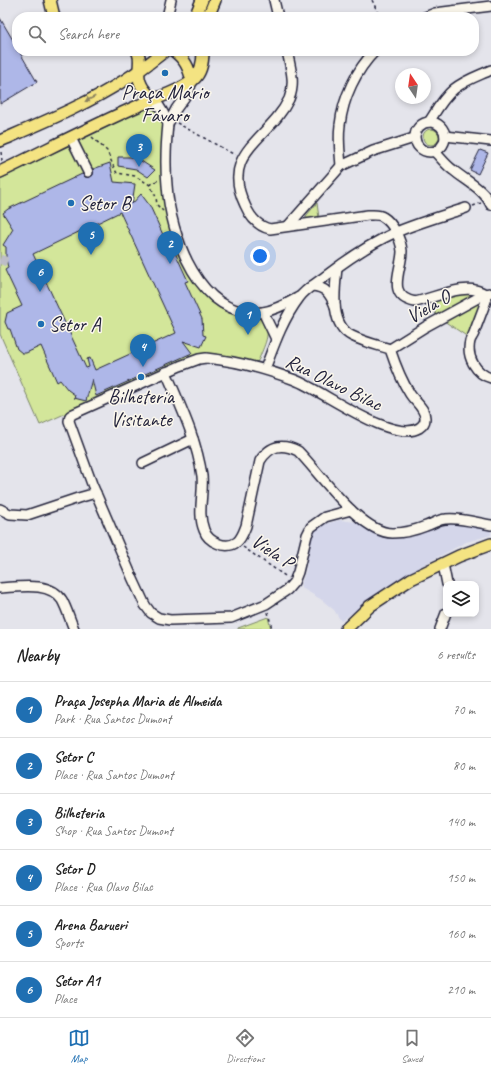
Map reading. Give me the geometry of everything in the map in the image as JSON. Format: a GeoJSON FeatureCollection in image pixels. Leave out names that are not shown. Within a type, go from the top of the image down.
{"type":"FeatureCollection","features":[{"type":"Feature","properties":{"kind":"main road"},"geometry":{"type":"LineString","coordinates":[[50,0],[53,12]]}},
{"type":"Feature","properties":{"kind":"main road"},"geometry":{"type":"LineString","coordinates":[[196,12],[202,0]]}},
{"type":"Feature","properties":{"kind":"main road"},"geometry":{"type":"LineString","coordinates":[[210,12],[215,0]]}},
{"type":"Feature","properties":{"kind":"main road"},"geometry":{"type":"LineString","coordinates":[[139,56],[140,60],[138,71],[142,88],[154,99]]}},
{"type":"Feature","properties":{"kind":"main road"},"geometry":{"type":"LineString","coordinates":[[1,146],[124,80],[158,56]]}},
{"type":"Feature","properties":{"kind":"main road"},"geometry":{"type":"LineString","coordinates":[[180,56],[184,59],[192,81]]}},
{"type":"Feature","properties":{"kind":"main road"},"geometry":{"type":"LineString","coordinates":[[1,168],[71,138],[192,81],[201,70],[202,56]]}},
{"type":"Feature","properties":{"kind":"main road"},"geometry":{"type":"LineString","coordinates":[[346,629],[370,606],[401,585],[459,556],[491,544]]}},
{"type":"Feature","properties":{"kind":"street"},"geometry":{"type":"LineString","coordinates":[[274,0],[277,12]]}},
{"type":"Feature","properties":{"kind":"street"},"geometry":{"type":"LineString","coordinates":[[167,12],[168,1]]}},
{"type":"Feature","properties":{"kind":"street"},"geometry":{"type":"LineString","coordinates":[[443,12],[491,6]]}},
{"type":"Feature","properties":{"kind":"street"},"geometry":{"type":"LineString","coordinates":[[288,56],[292,78],[292,88],[289,98],[275,120],[247,150],[239,167],[238,186],[247,210],[257,224],[270,230],[288,226],[368,215],[382,216],[391,224],[402,250],[397,277],[397,285],[402,297],[415,302],[462,289],[472,288],[488,293],[470,341],[470,357],[475,368],[484,376],[491,378]]}},
{"type":"Feature","properties":{"kind":"street"},"geometry":{"type":"LineString","coordinates":[[341,166],[339,139],[343,108],[357,73],[371,56]]}},
{"type":"Feature","properties":{"kind":"street"},"geometry":{"type":"LineString","coordinates":[[428,122],[433,122],[442,128],[445,136],[443,146],[435,152],[430,153],[421,150],[414,138],[415,133],[420,126],[428,122],[445,98],[454,89],[466,81],[491,70]]}},
{"type":"Feature","properties":{"kind":"street"},"geometry":{"type":"LineString","coordinates":[[192,81],[188,91],[169,122],[167,185],[170,210],[180,243],[190,267],[206,291],[218,301],[229,307],[241,311],[263,312],[274,310],[299,297],[312,286],[373,243],[395,232],[466,208]]}},
{"type":"Feature","properties":{"kind":"street"},"geometry":{"type":"LineString","coordinates":[[154,99],[163,109],[169,122]]}},
{"type":"Feature","properties":{"kind":"street"},"geometry":{"type":"LineString","coordinates":[[445,136],[491,141]]}},
{"type":"Feature","properties":{"kind":"street"},"geometry":{"type":"LineString","coordinates":[[71,138],[88,172]]}},
{"type":"Feature","properties":{"kind":"street"},"geometry":{"type":"LineString","coordinates":[[288,226],[341,166],[373,151],[414,138]]}},
{"type":"Feature","properties":{"kind":"street"},"geometry":{"type":"LineString","coordinates":[[435,152],[453,170],[480,190],[490,202]]}},
{"type":"Feature","properties":{"kind":"street"},"geometry":{"type":"LineString","coordinates":[[337,268],[336,317],[339,324],[347,333],[364,341],[390,349]]}},
{"type":"Feature","properties":{"kind":"street"},"geometry":{"type":"LineString","coordinates":[[312,286],[320,286],[326,291],[336,309]]}},
{"type":"Feature","properties":{"kind":"street","name":"Viela O"},"geometry":{"type":"LineString","coordinates":[[390,349],[425,327],[488,293]]}},
{"type":"Feature","properties":{"kind":"street"},"geometry":{"type":"LineString","coordinates":[[265,369],[276,339],[299,297]]}},
{"type":"Feature","properties":{"kind":"street"},"geometry":{"type":"LineString","coordinates":[[274,310],[284,323]]}},
{"type":"Feature","properties":{"kind":"street"},"geometry":{"type":"LineString","coordinates":[[263,312],[276,339]]}},
{"type":"Feature","properties":{"kind":"street","name":"Rua Olavo Bilac"},"geometry":{"type":"LineString","coordinates":[[96,493],[70,425],[70,416],[166,372],[206,358],[265,369],[297,381],[368,420],[400,432],[411,432],[423,426],[425,421],[423,409],[410,395],[390,349]]}},
{"type":"Feature","properties":{"kind":"street"},"geometry":{"type":"LineString","coordinates":[[166,372],[193,439],[202,476],[200,514],[204,531],[208,538],[214,542],[222,544],[237,542],[242,536],[246,526],[260,461],[265,454],[275,447],[283,446],[298,451],[351,510],[376,529],[392,533],[418,529],[446,519],[491,525]]}},
{"type":"Feature","properties":{"kind":"street"},"geometry":{"type":"LineString","coordinates":[[143,463],[193,439]]}},
{"type":"Feature","properties":{"kind":"street"},"geometry":{"type":"LineString","coordinates":[[0,508],[10,514],[27,515],[96,493],[145,605],[151,613],[169,625],[231,618],[266,604],[287,590],[294,582],[307,535],[311,527],[325,517],[351,510]]}},
{"type":"Feature","properties":{"kind":"street"},"geometry":{"type":"LineString","coordinates":[[443,564],[446,581]]}},
{"type":"Feature","properties":{"kind":"street"},"geometry":{"type":"LineString","coordinates":[[0,588],[36,587],[51,590],[62,600],[74,629]]}},
{"type":"Feature","properties":{"kind":"street"},"geometry":{"type":"LineString","coordinates":[[440,629],[444,617]]}},
{"type":"Feature","properties":{"kind":"path"},"geometry":{"type":"LineString","coordinates":[[372,0],[378,12]]}},
{"type":"Feature","properties":{"kind":"path"},"geometry":{"type":"LineString","coordinates":[[169,122],[242,159]]}},
{"type":"Feature","properties":{"kind":"path"},"geometry":{"type":"LineString","coordinates":[[88,130],[92,137],[107,151],[117,173],[135,176],[150,185],[156,197],[157,205],[164,212],[170,210]]}},
{"type":"Feature","properties":{"kind":"path"},"geometry":{"type":"LineString","coordinates":[[1,146],[1,168]]}},
{"type":"Feature","properties":{"kind":"path"},"geometry":{"type":"LineString","coordinates":[[150,185],[157,179]]}},
{"type":"Feature","properties":{"kind":"path"},"geometry":{"type":"LineString","coordinates":[[466,208],[490,202]]}},
{"type":"Feature","properties":{"kind":"path","name":"Viela P"},"geometry":{"type":"LineString","coordinates":[[237,542],[294,582]]}},
{"type":"Feature","properties":{"kind":"path"},"geometry":{"type":"LineString","coordinates":[[266,604],[272,629]]}},
{"type":"Feature","properties":{"kind":"shaded area"},"geometry":{"type":"Polygon","coordinates":[[[340,520],[356,522],[385,536],[401,538],[440,524],[451,522],[491,529],[491,535],[466,542],[408,573],[341,621],[334,610],[322,600],[300,587],[306,571],[309,542],[312,534],[321,525],[340,520]]]}},
{"type":"Feature","properties":{"kind":"green space"},"geometry":{"type":"Polygon","coordinates":[[[144,109],[155,110],[163,117],[164,179],[190,273],[200,289],[219,308],[235,315],[261,319],[266,325],[267,330],[265,345],[257,362],[180,362],[40,425],[0,334],[0,179],[144,109]]]}},
{"type":"Feature","properties":{"kind":"green space"},"geometry":{"type":"Polygon","coordinates":[[[428,129],[434,129],[439,134],[437,143],[434,145],[428,145],[423,140],[423,134],[428,129]]]}},
{"type":"Feature","properties":{"kind":"green space"},"geometry":{"type":"Polygon","coordinates":[[[317,203],[319,218],[306,219],[306,216],[317,203]]]}},
{"type":"Feature","properties":{"kind":"green space"},"geometry":{"type":"Polygon","coordinates":[[[462,292],[474,293],[476,295],[437,318],[432,303],[462,292]]]}},
{"type":"Feature","properties":{"kind":"green space"},"geometry":{"type":"Polygon","coordinates":[[[477,301],[482,301],[468,337],[444,321],[477,301]]]}},
{"type":"Feature","properties":{"kind":"green space"},"geometry":{"type":"Polygon","coordinates":[[[268,617],[271,629],[238,629],[238,628],[268,617]]]}},
{"type":"Feature","properties":{"kind":"building"},"geometry":{"type":"Polygon","coordinates":[[[0,18],[12,38],[12,56],[22,56],[37,82],[0,104],[0,18]]]}},
{"type":"Feature","properties":{"kind":"building"},"geometry":{"type":"Polygon","coordinates":[[[480,150],[488,153],[478,174],[470,170],[480,150]]]}},
{"type":"Feature","properties":{"kind":"building"},"geometry":{"type":"Polygon","coordinates":[[[118,157],[131,157],[138,159],[155,170],[148,177],[136,169],[118,166],[118,157]]]}},
{"type":"Feature","properties":{"kind":"building"},"geometry":{"type":"Polygon","coordinates":[[[110,163],[114,182],[135,184],[132,204],[141,194],[150,206],[164,237],[167,235],[188,281],[185,282],[202,319],[203,335],[206,336],[201,347],[183,341],[192,353],[96,396],[92,379],[86,401],[74,398],[75,395],[68,390],[60,380],[57,382],[41,346],[26,353],[22,353],[17,349],[10,329],[8,329],[5,322],[7,313],[22,306],[5,270],[8,268],[6,247],[3,245],[13,229],[3,213],[8,209],[82,174],[85,177],[90,177],[93,175],[93,169],[110,163]],[[120,212],[33,254],[86,368],[89,367],[87,359],[90,358],[95,370],[176,333],[120,212]]]}},
{"type":"Feature","properties":{"kind":"tunnel"},"geometry":{"type":"LineString","coordinates":[[0,259],[7,262]]}},
{"type":"Feature","properties":{"kind":"place","name":"Praça Mário Fávaro"},"geometry":{"type":"Point","coordinates":[165,73]}},
{"type":"Feature","properties":{"kind":"place","name":"Bilheteria"},"geometry":{"type":"Point","coordinates":[139,167]}},
{"type":"Feature","properties":{"kind":"place","name":"Setor B"},"geometry":{"type":"Point","coordinates":[71,203]}},
{"type":"Feature","properties":{"kind":"place","name":"Arena Barueri"},"geometry":{"type":"Point","coordinates":[91,255]}},
{"type":"Feature","properties":{"kind":"place","name":"Setor C"},"geometry":{"type":"Point","coordinates":[170,264]}},
{"type":"Feature","properties":{"kind":"place","name":"Setor A1"},"geometry":{"type":"Point","coordinates":[40,292]}},
{"type":"Feature","properties":{"kind":"place","name":"Setor A"},"geometry":{"type":"Point","coordinates":[41,324]}},
{"type":"Feature","properties":{"kind":"place","name":"Praça Josepha Maria de Almeida"},"geometry":{"type":"Point","coordinates":[248,335]}},
{"type":"Feature","properties":{"kind":"place","name":"Setor D"},"geometry":{"type":"Point","coordinates":[143,367]}},
{"type":"Feature","properties":{"kind":"place","name":"Bilheteria Visitante"},"geometry":{"type":"Point","coordinates":[141,377]}}]}
